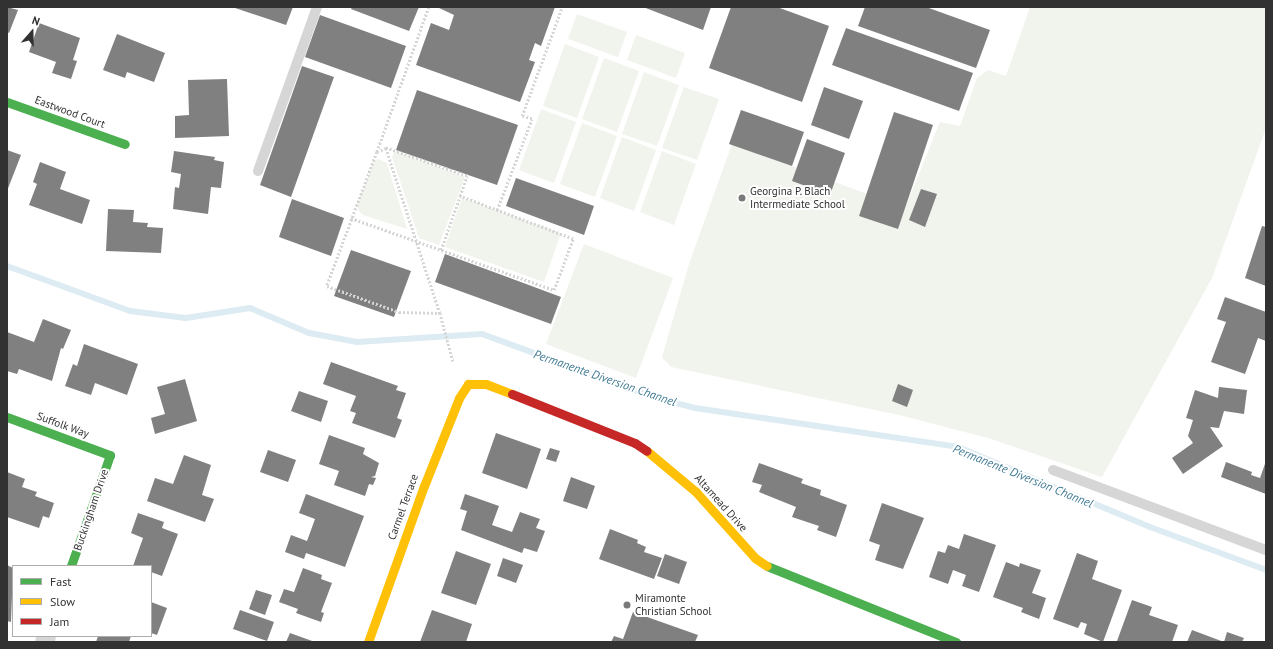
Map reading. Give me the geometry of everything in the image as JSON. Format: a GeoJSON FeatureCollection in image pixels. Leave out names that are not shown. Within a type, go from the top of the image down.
{"type":"FeatureCollection","features":[{"type":"Feature","properties":{"kind":"street","name":"Eastwood Court"},"geometry":{"type":"LineString","coordinates":[[7,102],[125,144]]}},
{"type":"Feature","properties":{"kind":"street","name":"Carmel Terrace"},"geometry":{"type":"LineString","coordinates":[[368,642],[424,486],[459,398],[468,384]]}},
{"type":"Feature","properties":{"kind":"street","name":"Altamead Drive"},"geometry":{"type":"LineString","coordinates":[[468,384],[486,384],[635,443],[659,458],[696,492],[755,558],[774,571],[956,642]]}},
{"type":"Feature","properties":{"kind":"street","name":"Suffolk Way"},"geometry":{"type":"LineString","coordinates":[[7,417],[110,455]]}},
{"type":"Feature","properties":{"kind":"street","name":"Buckingham Drive"},"geometry":{"type":"LineString","coordinates":[[71,565],[110,455]]}},
{"type":"Feature","properties":{"kind":"lane"},"geometry":{"type":"LineString","coordinates":[[258,171],[317,7]]}},
{"type":"Feature","properties":{"kind":"lane"},"geometry":{"type":"LineString","coordinates":[[1053,470],[1266,550]]}},
{"type":"Feature","properties":{"kind":"path"},"geometry":{"type":"LineString","coordinates":[[429,7],[327,286],[400,312],[440,313]]}},
{"type":"Feature","properties":{"kind":"path"},"geometry":{"type":"LineString","coordinates":[[497,210],[532,119],[522,116],[562,7]]}},
{"type":"Feature","properties":{"kind":"path"},"geometry":{"type":"LineString","coordinates":[[376,152],[386,148],[467,176],[442,250]]}},
{"type":"Feature","properties":{"kind":"path"},"geometry":{"type":"LineString","coordinates":[[386,148],[418,242],[440,313],[447,347],[453,362]]}},
{"type":"Feature","properties":{"kind":"path"},"geometry":{"type":"LineString","coordinates":[[351,218],[554,290],[573,238],[460,196]]}},
{"type":"Feature","properties":{"kind":"shaded area"},"geometry":{"type":"Polygon","coordinates":[[[1030,7],[1266,7],[1266,128],[1212,278],[1102,477],[988,438],[899,415],[671,367],[662,357],[689,264],[732,144],[905,208],[940,122],[960,126],[977,78],[988,70],[1006,76],[1030,7]]]}},
{"type":"Feature","properties":{"kind":"shaded area"},"geometry":{"type":"Polygon","coordinates":[[[577,14],[627,32],[618,57],[568,39],[577,14]]]}},
{"type":"Feature","properties":{"kind":"shaded area"},"geometry":{"type":"Polygon","coordinates":[[[636,35],[685,53],[676,78],[627,60],[636,35]]]}},
{"type":"Feature","properties":{"kind":"shaded area"},"geometry":{"type":"Polygon","coordinates":[[[565,44],[599,57],[577,118],[543,106],[565,44]]]}},
{"type":"Feature","properties":{"kind":"shaded area"},"geometry":{"type":"Polygon","coordinates":[[[604,58],[639,71],[617,132],[582,119],[604,58]]]}},
{"type":"Feature","properties":{"kind":"shaded area"},"geometry":{"type":"Polygon","coordinates":[[[644,72],[679,85],[657,146],[622,134],[644,72]]]}},
{"type":"Feature","properties":{"kind":"shaded area"},"geometry":{"type":"Polygon","coordinates":[[[684,87],[719,99],[697,160],[662,148],[684,87]]]}},
{"type":"Feature","properties":{"kind":"shaded area"},"geometry":{"type":"Polygon","coordinates":[[[541,109],[576,122],[554,183],[519,170],[541,109]]]}},
{"type":"Feature","properties":{"kind":"shaded area"},"geometry":{"type":"Polygon","coordinates":[[[582,123],[617,136],[595,197],[560,184],[582,123]]]}},
{"type":"Feature","properties":{"kind":"shaded area"},"geometry":{"type":"Polygon","coordinates":[[[622,137],[656,150],[634,211],[600,198],[622,137]]]}},
{"type":"Feature","properties":{"kind":"shaded area"},"geometry":{"type":"Polygon","coordinates":[[[395,151],[465,177],[439,245],[419,238],[392,157],[395,151]]]}},
{"type":"Feature","properties":{"kind":"shaded area"},"geometry":{"type":"Polygon","coordinates":[[[662,151],[696,164],[674,225],[640,212],[662,151]]]}},
{"type":"Feature","properties":{"kind":"shaded area"},"geometry":{"type":"Polygon","coordinates":[[[378,159],[387,163],[407,229],[363,215],[359,211],[357,205],[374,161],[378,159]]]}},
{"type":"Feature","properties":{"kind":"shaded area"},"geometry":{"type":"Polygon","coordinates":[[[462,198],[561,233],[544,282],[445,247],[462,198]]]}},
{"type":"Feature","properties":{"kind":"shaded area"},"geometry":{"type":"Polygon","coordinates":[[[584,244],[673,278],[636,378],[546,344],[584,244]]]}},
{"type":"Feature","properties":{"kind":"building"},"geometry":{"type":"Polygon","coordinates":[[[7,7],[18,10],[9,33],[7,32],[7,7]]]}},
{"type":"Feature","properties":{"kind":"building"},"geometry":{"type":"Polygon","coordinates":[[[232,7],[293,7],[286,25],[232,7]]]}},
{"type":"Feature","properties":{"kind":"building"},"geometry":{"type":"Polygon","coordinates":[[[352,7],[419,7],[409,31],[351,9],[352,7]]]}},
{"type":"Feature","properties":{"kind":"building"},"geometry":{"type":"Polygon","coordinates":[[[437,7],[555,7],[541,46],[535,43],[529,60],[535,62],[520,102],[416,65],[431,23],[449,30],[454,15],[437,7]]]}},
{"type":"Feature","properties":{"kind":"building"},"geometry":{"type":"Polygon","coordinates":[[[643,7],[711,7],[703,30],[643,7]]]}},
{"type":"Feature","properties":{"kind":"building"},"geometry":{"type":"Polygon","coordinates":[[[731,7],[777,7],[829,26],[802,102],[709,68],[731,7]]]}},
{"type":"Feature","properties":{"kind":"building"},"geometry":{"type":"Polygon","coordinates":[[[865,7],[926,7],[990,30],[976,68],[858,26],[865,7]]]}},
{"type":"Feature","properties":{"kind":"building"},"geometry":{"type":"Polygon","coordinates":[[[320,15],[406,46],[391,88],[305,57],[320,15]]]}},
{"type":"Feature","properties":{"kind":"building"},"geometry":{"type":"Polygon","coordinates":[[[39,23],[80,38],[73,60],[77,61],[71,79],[52,73],[56,62],[29,52],[39,23]]]}},
{"type":"Feature","properties":{"kind":"building"},"geometry":{"type":"Polygon","coordinates":[[[846,28],[973,73],[959,111],[832,65],[846,28]]]}},
{"type":"Feature","properties":{"kind":"building"},"geometry":{"type":"Polygon","coordinates":[[[117,34],[165,53],[154,82],[127,72],[125,78],[103,70],[117,34]]]}},
{"type":"Feature","properties":{"kind":"building"},"geometry":{"type":"Polygon","coordinates":[[[302,66],[334,77],[291,197],[260,185],[302,66]]]}},
{"type":"Feature","properties":{"kind":"building"},"geometry":{"type":"Polygon","coordinates":[[[227,79],[229,136],[175,138],[175,116],[189,115],[188,80],[227,79]]]}},
{"type":"Feature","properties":{"kind":"building"},"geometry":{"type":"Polygon","coordinates":[[[824,87],[863,101],[849,139],[811,125],[824,87]]]}},
{"type":"Feature","properties":{"kind":"building"},"geometry":{"type":"Polygon","coordinates":[[[417,90],[518,125],[497,185],[396,150],[417,90]]]}},
{"type":"Feature","properties":{"kind":"building"},"geometry":{"type":"Polygon","coordinates":[[[741,110],[804,132],[792,166],[729,144],[741,110]]]}},
{"type":"Feature","properties":{"kind":"building"},"geometry":{"type":"Polygon","coordinates":[[[894,112],[933,125],[898,229],[859,216],[894,112]]]}},
{"type":"Feature","properties":{"kind":"building"},"geometry":{"type":"Polygon","coordinates":[[[807,139],[845,153],[830,195],[792,181],[807,139]]]}},
{"type":"Feature","properties":{"kind":"building"},"geometry":{"type":"Polygon","coordinates":[[[7,150],[21,155],[7,191],[7,150]]]}},
{"type":"Feature","properties":{"kind":"building"},"geometry":{"type":"Polygon","coordinates":[[[174,151],[215,157],[214,160],[224,162],[221,188],[211,187],[208,214],[173,209],[175,187],[179,188],[181,174],[171,172],[174,151]]]}},
{"type":"Feature","properties":{"kind":"building"},"geometry":{"type":"Polygon","coordinates":[[[40,162],[66,172],[60,189],[90,200],[82,224],[29,205],[37,184],[33,182],[40,162]]]}},
{"type":"Feature","properties":{"kind":"building"},"geometry":{"type":"Polygon","coordinates":[[[516,178],[594,206],[584,235],[506,206],[516,178]]]}},
{"type":"Feature","properties":{"kind":"building"},"geometry":{"type":"Polygon","coordinates":[[[921,189],[937,194],[925,227],[909,220],[921,189]]]}},
{"type":"Feature","properties":{"kind":"building"},"geometry":{"type":"Polygon","coordinates":[[[292,199],[344,218],[331,256],[279,237],[292,199]]]}},
{"type":"Feature","properties":{"kind":"building"},"geometry":{"type":"Polygon","coordinates":[[[108,209],[134,210],[133,222],[148,223],[147,227],[163,228],[161,253],[106,251],[108,209]]]}},
{"type":"Feature","properties":{"kind":"building"},"geometry":{"type":"Polygon","coordinates":[[[1262,226],[1266,227],[1266,286],[1245,278],[1262,226]]]}},
{"type":"Feature","properties":{"kind":"building"},"geometry":{"type":"Polygon","coordinates":[[[351,250],[411,271],[394,317],[334,296],[351,250]]]}},
{"type":"Feature","properties":{"kind":"building"},"geometry":{"type":"Polygon","coordinates":[[[445,254],[561,297],[551,324],[435,282],[445,254]]]}},
{"type":"Feature","properties":{"kind":"building"},"geometry":{"type":"Polygon","coordinates":[[[1225,297],[1266,312],[1266,341],[1258,338],[1245,374],[1211,362],[1226,322],[1217,319],[1225,297]]]}},
{"type":"Feature","properties":{"kind":"building"},"geometry":{"type":"Polygon","coordinates":[[[43,319],[71,330],[63,349],[61,348],[52,381],[19,369],[17,374],[7,371],[7,332],[34,342],[43,319]]]}},
{"type":"Feature","properties":{"kind":"building"},"geometry":{"type":"Polygon","coordinates":[[[84,344],[138,364],[127,395],[95,383],[91,395],[65,386],[73,364],[77,366],[84,344]]]}},
{"type":"Feature","properties":{"kind":"building"},"geometry":{"type":"Polygon","coordinates":[[[331,362],[398,386],[396,390],[406,393],[397,418],[402,420],[395,438],[352,423],[356,413],[350,411],[356,396],[323,384],[331,362]]]}},
{"type":"Feature","properties":{"kind":"building"},"geometry":{"type":"Polygon","coordinates":[[[185,379],[197,421],[155,434],[151,418],[165,414],[157,387],[185,379]]]}},
{"type":"Feature","properties":{"kind":"building"},"geometry":{"type":"Polygon","coordinates":[[[898,384],[913,390],[907,407],[892,401],[898,384]]]}},
{"type":"Feature","properties":{"kind":"building"},"geometry":{"type":"Polygon","coordinates":[[[1219,387],[1247,390],[1244,414],[1224,411],[1219,428],[1210,427],[1223,446],[1183,474],[1172,458],[1193,443],[1188,436],[1193,420],[1186,418],[1195,390],[1218,398],[1219,387]]]}},
{"type":"Feature","properties":{"kind":"building"},"geometry":{"type":"Polygon","coordinates":[[[299,391],[328,401],[321,422],[291,411],[299,391]]]}},
{"type":"Feature","properties":{"kind":"building"},"geometry":{"type":"Polygon","coordinates":[[[496,433],[541,449],[527,489],[482,473],[496,433]]]}},
{"type":"Feature","properties":{"kind":"building"},"geometry":{"type":"Polygon","coordinates":[[[329,435],[365,448],[363,454],[379,463],[375,476],[371,477],[376,478],[373,485],[369,484],[365,496],[334,485],[339,471],[319,464],[329,435]]]}},
{"type":"Feature","properties":{"kind":"building"},"geometry":{"type":"Polygon","coordinates":[[[550,448],[560,451],[556,462],[546,459],[550,448]]]}},
{"type":"Feature","properties":{"kind":"building"},"geometry":{"type":"Polygon","coordinates":[[[268,450],[296,460],[288,482],[260,472],[268,450]]]}},
{"type":"Feature","properties":{"kind":"building"},"geometry":{"type":"Polygon","coordinates":[[[184,455],[211,465],[202,495],[214,499],[205,522],[147,501],[155,478],[173,484],[184,455]]]}},
{"type":"Feature","properties":{"kind":"building"},"geometry":{"type":"Polygon","coordinates":[[[1266,461],[1266,494],[1221,477],[1226,462],[1252,472],[1251,475],[1260,478],[1266,461]]]}},
{"type":"Feature","properties":{"kind":"building"},"geometry":{"type":"Polygon","coordinates":[[[759,463],[803,479],[801,483],[821,490],[820,495],[847,505],[836,537],[817,530],[819,526],[792,517],[796,507],[759,492],[762,485],[752,482],[759,463]]]}},
{"type":"Feature","properties":{"kind":"building"},"geometry":{"type":"Polygon","coordinates":[[[7,472],[25,479],[22,487],[37,492],[35,496],[54,503],[49,518],[43,516],[39,528],[7,517],[7,472]]]}},
{"type":"Feature","properties":{"kind":"building"},"geometry":{"type":"Polygon","coordinates":[[[571,477],[595,486],[587,509],[563,501],[571,477]]]}},
{"type":"Feature","properties":{"kind":"building"},"geometry":{"type":"Polygon","coordinates":[[[306,494],[364,516],[345,567],[306,553],[304,559],[285,552],[291,535],[307,541],[315,519],[299,513],[306,494]]]}},
{"type":"Feature","properties":{"kind":"building"},"geometry":{"type":"Polygon","coordinates":[[[465,494],[499,506],[492,525],[512,532],[520,512],[540,519],[536,528],[545,531],[537,552],[524,548],[522,553],[461,530],[467,511],[460,509],[465,494]]]}},
{"type":"Feature","properties":{"kind":"building"},"geometry":{"type":"Polygon","coordinates":[[[882,503],[924,518],[903,569],[875,560],[880,545],[869,541],[882,503]]]}},
{"type":"Feature","properties":{"kind":"building"},"geometry":{"type":"Polygon","coordinates":[[[138,513],[164,522],[162,528],[178,534],[162,576],[152,572],[152,565],[133,565],[143,538],[131,533],[138,513]]]}},
{"type":"Feature","properties":{"kind":"building"},"geometry":{"type":"Polygon","coordinates":[[[610,529],[638,540],[637,543],[646,547],[644,552],[662,558],[654,579],[599,559],[610,529]]]}},
{"type":"Feature","properties":{"kind":"building"},"geometry":{"type":"Polygon","coordinates":[[[964,534],[996,545],[979,592],[962,586],[966,575],[953,570],[948,584],[929,577],[938,551],[945,553],[948,545],[959,549],[964,534]]]}},
{"type":"Feature","properties":{"kind":"building"},"geometry":{"type":"Polygon","coordinates":[[[456,551],[491,564],[476,605],[441,593],[456,551]]]}},
{"type":"Feature","properties":{"kind":"building"},"geometry":{"type":"Polygon","coordinates":[[[1077,553],[1098,561],[1092,579],[1122,590],[1103,642],[1084,634],[1087,624],[1081,622],[1078,628],[1053,619],[1077,553]]]}},
{"type":"Feature","properties":{"kind":"building"},"geometry":{"type":"Polygon","coordinates":[[[665,554],[687,562],[679,584],[657,576],[665,554]]]}},
{"type":"Feature","properties":{"kind":"building"},"geometry":{"type":"Polygon","coordinates":[[[503,558],[523,565],[516,583],[497,576],[503,558]]]}},
{"type":"Feature","properties":{"kind":"building"},"geometry":{"type":"Polygon","coordinates":[[[1006,562],[1019,567],[1020,563],[1041,570],[1032,593],[1046,598],[1039,619],[1021,612],[1023,608],[993,597],[1006,562]]]}},
{"type":"Feature","properties":{"kind":"building"},"geometry":{"type":"Polygon","coordinates":[[[7,565],[12,568],[12,595],[11,622],[7,621],[7,565]]]}},
{"type":"Feature","properties":{"kind":"building"},"geometry":{"type":"Polygon","coordinates":[[[303,568],[322,575],[321,579],[332,583],[321,612],[324,613],[321,622],[296,613],[298,609],[279,602],[284,589],[294,592],[303,568]]]}},
{"type":"Feature","properties":{"kind":"building"},"geometry":{"type":"Polygon","coordinates":[[[256,590],[272,595],[265,615],[249,609],[256,590]]]}},
{"type":"Feature","properties":{"kind":"building"},"geometry":{"type":"Polygon","coordinates":[[[1132,600],[1152,607],[1149,615],[1178,625],[1172,642],[1117,641],[1132,600]]]}},
{"type":"Feature","properties":{"kind":"building"},"geometry":{"type":"Polygon","coordinates":[[[152,602],[167,608],[157,635],[152,633],[152,602]]]}},
{"type":"Feature","properties":{"kind":"building"},"geometry":{"type":"Polygon","coordinates":[[[240,610],[274,622],[267,641],[233,629],[240,610]]]}},
{"type":"Feature","properties":{"kind":"building"},"geometry":{"type":"Polygon","coordinates":[[[432,610],[472,624],[466,642],[420,642],[432,610]]]}},
{"type":"Feature","properties":{"kind":"building"},"geometry":{"type":"Polygon","coordinates":[[[633,612],[698,635],[695,642],[611,642],[614,636],[623,639],[633,612]]]}},
{"type":"Feature","properties":{"kind":"building"},"geometry":{"type":"Polygon","coordinates":[[[1192,630],[1224,642],[1187,642],[1192,630]]]}},
{"type":"Feature","properties":{"kind":"building"},"geometry":{"type":"Polygon","coordinates":[[[1227,632],[1244,638],[1242,642],[1224,642],[1227,632]]]}},
{"type":"Feature","properties":{"kind":"building"},"geometry":{"type":"Polygon","coordinates":[[[290,633],[315,642],[286,642],[290,633]]]}},
{"type":"Feature","properties":{"kind":"building"},"geometry":{"type":"Polygon","coordinates":[[[98,637],[131,637],[129,642],[96,642],[98,637]]]}},
{"type":"Feature","properties":{"kind":"waterway","name":"Permanente Diversion Channel"},"geometry":{"type":"LineString","coordinates":[[7,266],[130,311],[186,318],[250,308],[309,333],[357,342],[482,334],[653,397],[695,408],[958,447],[1150,527],[1266,570]]}},
{"type":"Feature","properties":{"kind":"traffic: fast"},"geometry":{"type":"LineString","coordinates":[[7,102],[125,144]]}},
{"type":"Feature","properties":{"kind":"traffic: fast"},"geometry":{"type":"LineString","coordinates":[[7,417],[110,455],[71,565]]}},
{"type":"Feature","properties":{"kind":"traffic: fast"},"geometry":{"type":"LineString","coordinates":[[767,566],[956,642]]}},
{"type":"Feature","properties":{"kind":"traffic: slow"},"geometry":{"type":"LineString","coordinates":[[368,642],[424,486],[459,398],[468,384],[486,384],[512,394]]}},
{"type":"Feature","properties":{"kind":"traffic: slow"},"geometry":{"type":"LineString","coordinates":[[647,451],[696,492],[755,558],[767,566]]}},
{"type":"Feature","properties":{"kind":"traffic: jam"},"geometry":{"type":"LineString","coordinates":[[512,394],[635,443],[647,451]]}},
{"type":"Feature","properties":{"kind":"place","name":"Georgina P. Blach Intermediate School"},"geometry":{"type":"Point","coordinates":[742,198]}},
{"type":"Feature","properties":{"kind":"place","name":"Miramonte Christian School"},"geometry":{"type":"Point","coordinates":[627,605]}}]}
